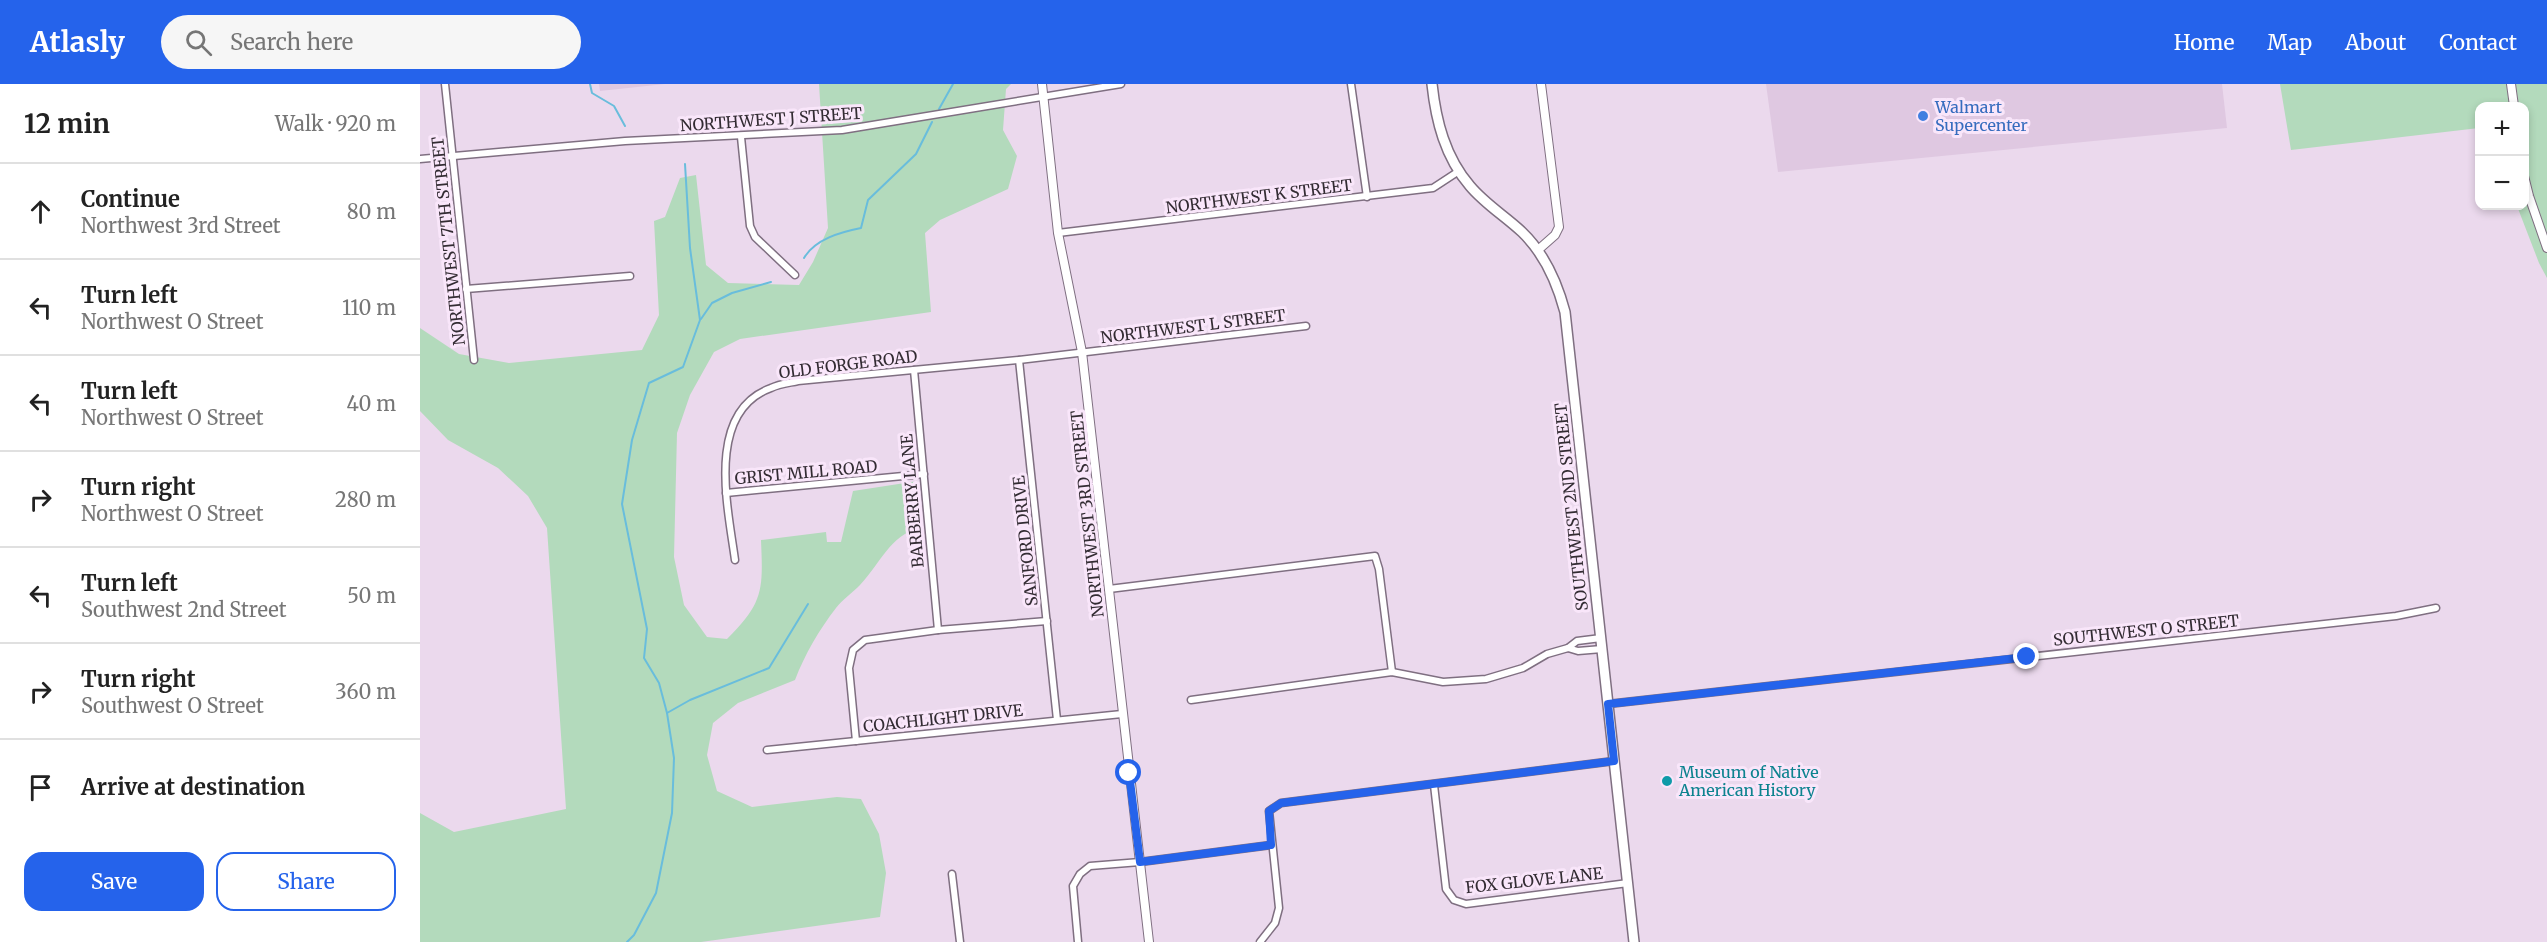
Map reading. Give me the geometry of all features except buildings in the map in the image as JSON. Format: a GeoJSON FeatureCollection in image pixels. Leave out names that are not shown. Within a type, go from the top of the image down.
{"type":"FeatureCollection","features":[{"type":"Feature","properties":{"kind":"main road","name":"SOUTHWEST 2ND STREET"},"geometry":{"type":"LineString","coordinates":[[1432,84],[1440,130],[1459,171],[1486,202],[1538,250],[1558,289],[1565,312],[1634,942]]}},
{"type":"Feature","properties":{"kind":"street","name":"NORTHWEST 7TH STREET"},"geometry":{"type":"LineString","coordinates":[[445,84],[474,360]]}},
{"type":"Feature","properties":{"kind":"street","name":"NORTHWEST 3RD STREET"},"geometry":{"type":"LineString","coordinates":[[1042,84],[1058,233],[1082,352],[1149,942]]}},
{"type":"Feature","properties":{"kind":"street","name":"NORTHWEST J STREET"},"geometry":{"type":"LineString","coordinates":[[420,159],[625,141],[741,137],[842,130],[1121,84]]}},
{"type":"Feature","properties":{"kind":"street"},"geometry":{"type":"LineString","coordinates":[[1352,84],[1367,197]]}},
{"type":"Feature","properties":{"kind":"street"},"geometry":{"type":"LineString","coordinates":[[1538,250],[1554,235],[1558,227],[1541,84]]}},
{"type":"Feature","properties":{"kind":"street"},"geometry":{"type":"LineString","coordinates":[[2511,84],[2513,102]]}},
{"type":"Feature","properties":{"kind":"street"},"geometry":{"type":"LineString","coordinates":[[741,137],[750,226],[755,237],[795,275]]}},
{"type":"Feature","properties":{"kind":"street","name":"NORTHWEST K STREET"},"geometry":{"type":"LineString","coordinates":[[1058,233],[1433,188],[1459,171]]}},
{"type":"Feature","properties":{"kind":"street"},"geometry":{"type":"LineString","coordinates":[[2529,196],[2547,248]]}},
{"type":"Feature","properties":{"kind":"street"},"geometry":{"type":"LineString","coordinates":[[466,289],[630,276]]}},
{"type":"Feature","properties":{"kind":"street","name":"NORTHWEST L STREET"},"geometry":{"type":"LineString","coordinates":[[1082,352],[1306,326]]}},
{"type":"Feature","properties":{"kind":"street","name":"OLD FORGE ROAD"},"geometry":{"type":"LineString","coordinates":[[735,560],[726,493],[725,451],[734,422],[748,403],[769,388],[798,381],[1082,352]]}},
{"type":"Feature","properties":{"kind":"street","name":"SANFORD DRIVE"},"geometry":{"type":"LineString","coordinates":[[1019,360],[1057,720]]}},
{"type":"Feature","properties":{"kind":"street","name":"BARBERRY LANE"},"geometry":{"type":"LineString","coordinates":[[914,370],[938,630]]}},
{"type":"Feature","properties":{"kind":"street","name":"GRIST MILL ROAD"},"geometry":{"type":"LineString","coordinates":[[726,493],[924,474]]}},
{"type":"Feature","properties":{"kind":"street"},"geometry":{"type":"LineString","coordinates":[[1109,589],[1375,556],[1379,569],[1392,672]]}},
{"type":"Feature","properties":{"kind":"street","name":"SOUTHWEST O STREET"},"geometry":{"type":"LineString","coordinates":[[1608,704],[2396,616],[2436,608]]}},
{"type":"Feature","properties":{"kind":"street"},"geometry":{"type":"LineString","coordinates":[[856,741],[849,668],[853,650],[865,640],[938,630],[1047,621]]}},
{"type":"Feature","properties":{"kind":"street"},"geometry":{"type":"LineString","coordinates":[[1191,700],[1392,672],[1443,682],[1486,679],[1523,668],[1547,654],[1568,648],[1577,641],[1600,638]]}},
{"type":"Feature","properties":{"kind":"street"},"geometry":{"type":"LineString","coordinates":[[1568,648],[1578,651],[1602,649]]}},
{"type":"Feature","properties":{"kind":"street","name":"COACHLIGHT DRIVE"},"geometry":{"type":"LineString","coordinates":[[766,750],[1122,714]]}},
{"type":"Feature","properties":{"kind":"street"},"geometry":{"type":"LineString","coordinates":[[1260,942],[1275,923],[1279,908],[1269,811],[1281,803],[1614,761]]}},
{"type":"Feature","properties":{"kind":"street","name":"FOX GLOVE LANE"},"geometry":{"type":"LineString","coordinates":[[1434,785],[1446,889],[1454,900],[1466,904],[1628,883]]}},
{"type":"Feature","properties":{"kind":"street"},"geometry":{"type":"LineString","coordinates":[[1078,942],[1073,886],[1080,874],[1090,866],[1271,845]]}},
{"type":"Feature","properties":{"kind":"street"},"geometry":{"type":"LineString","coordinates":[[952,874],[960,942]]}},
{"type":"Feature","properties":{"kind":"shaded area"},"geometry":{"type":"Polygon","coordinates":[[[599,84],[665,84],[600,91],[599,84]]]}},
{"type":"Feature","properties":{"kind":"shaded area"},"geometry":{"type":"Polygon","coordinates":[[[1766,84],[2222,84],[2227,128],[1778,172],[1766,84]]]}},
{"type":"Feature","properties":{"kind":"green space"},"geometry":{"type":"Polygon","coordinates":[[[819,84],[1011,84],[1006,89],[1003,130],[1017,156],[1008,189],[940,220],[925,233],[931,312],[740,339],[714,352],[690,395],[677,433],[674,557],[684,605],[707,637],[727,639],[755,605],[761,584],[761,540],[826,532],[827,542],[841,542],[853,491],[918,481],[922,525],[900,537],[860,585],[836,608],[813,642],[795,680],[738,703],[713,723],[707,755],[717,791],[752,807],[837,797],[861,799],[879,834],[886,873],[880,917],[701,942],[420,942],[420,813],[454,832],[566,809],[547,528],[528,496],[498,468],[448,440],[420,411],[420,328],[459,354],[509,363],[642,350],[659,315],[654,221],[665,217],[680,178],[696,175],[706,265],[728,283],[799,285],[813,262],[828,228],[819,84]]]}},
{"type":"Feature","properties":{"kind":"green space"},"geometry":{"type":"Polygon","coordinates":[[[2280,84],[2547,84],[2547,278],[2519,210],[2529,210],[2529,102],[2475,102],[2475,128],[2291,150],[2280,84]]]}},
{"type":"Feature","properties":{"kind":"waterway"},"geometry":{"type":"LineString","coordinates":[[590,84],[592,93],[614,106],[625,126]]}},
{"type":"Feature","properties":{"kind":"waterway"},"geometry":{"type":"LineString","coordinates":[[939,109],[953,84]]}},
{"type":"Feature","properties":{"kind":"waterway"},"geometry":{"type":"LineString","coordinates":[[804,258],[822,241],[837,234],[861,228],[868,200],[916,154],[932,122]]}},
{"type":"Feature","properties":{"kind":"waterway"},"geometry":{"type":"LineString","coordinates":[[627,942],[634,935],[656,893],[672,813],[674,758],[667,713],[659,683],[644,658],[647,629],[622,504],[632,440],[649,383],[683,367],[700,320],[690,248],[685,164]]}},
{"type":"Feature","properties":{"kind":"waterway"},"geometry":{"type":"LineString","coordinates":[[701,319],[712,303],[732,293],[771,282]]}},
{"type":"Feature","properties":{"kind":"waterway"},"geometry":{"type":"LineString","coordinates":[[667,713],[690,700],[769,668],[808,604]]}},
{"type":"Feature","properties":{"kind":"place","name":"Walmart Supercenter"},"geometry":{"type":"Point","coordinates":[1923,116]}},
{"type":"Feature","properties":{"kind":"place","name":"Museum of Native American History"},"geometry":{"type":"Point","coordinates":[1667,781]}},
{"type":"Feature","properties":{"kind":"route"},"geometry":{"type":"LineString","coordinates":[[1129,773],[1140,862],[1271,845],[1269,811],[1281,803],[1614,761],[1608,704],[2027,657]]}}]}
